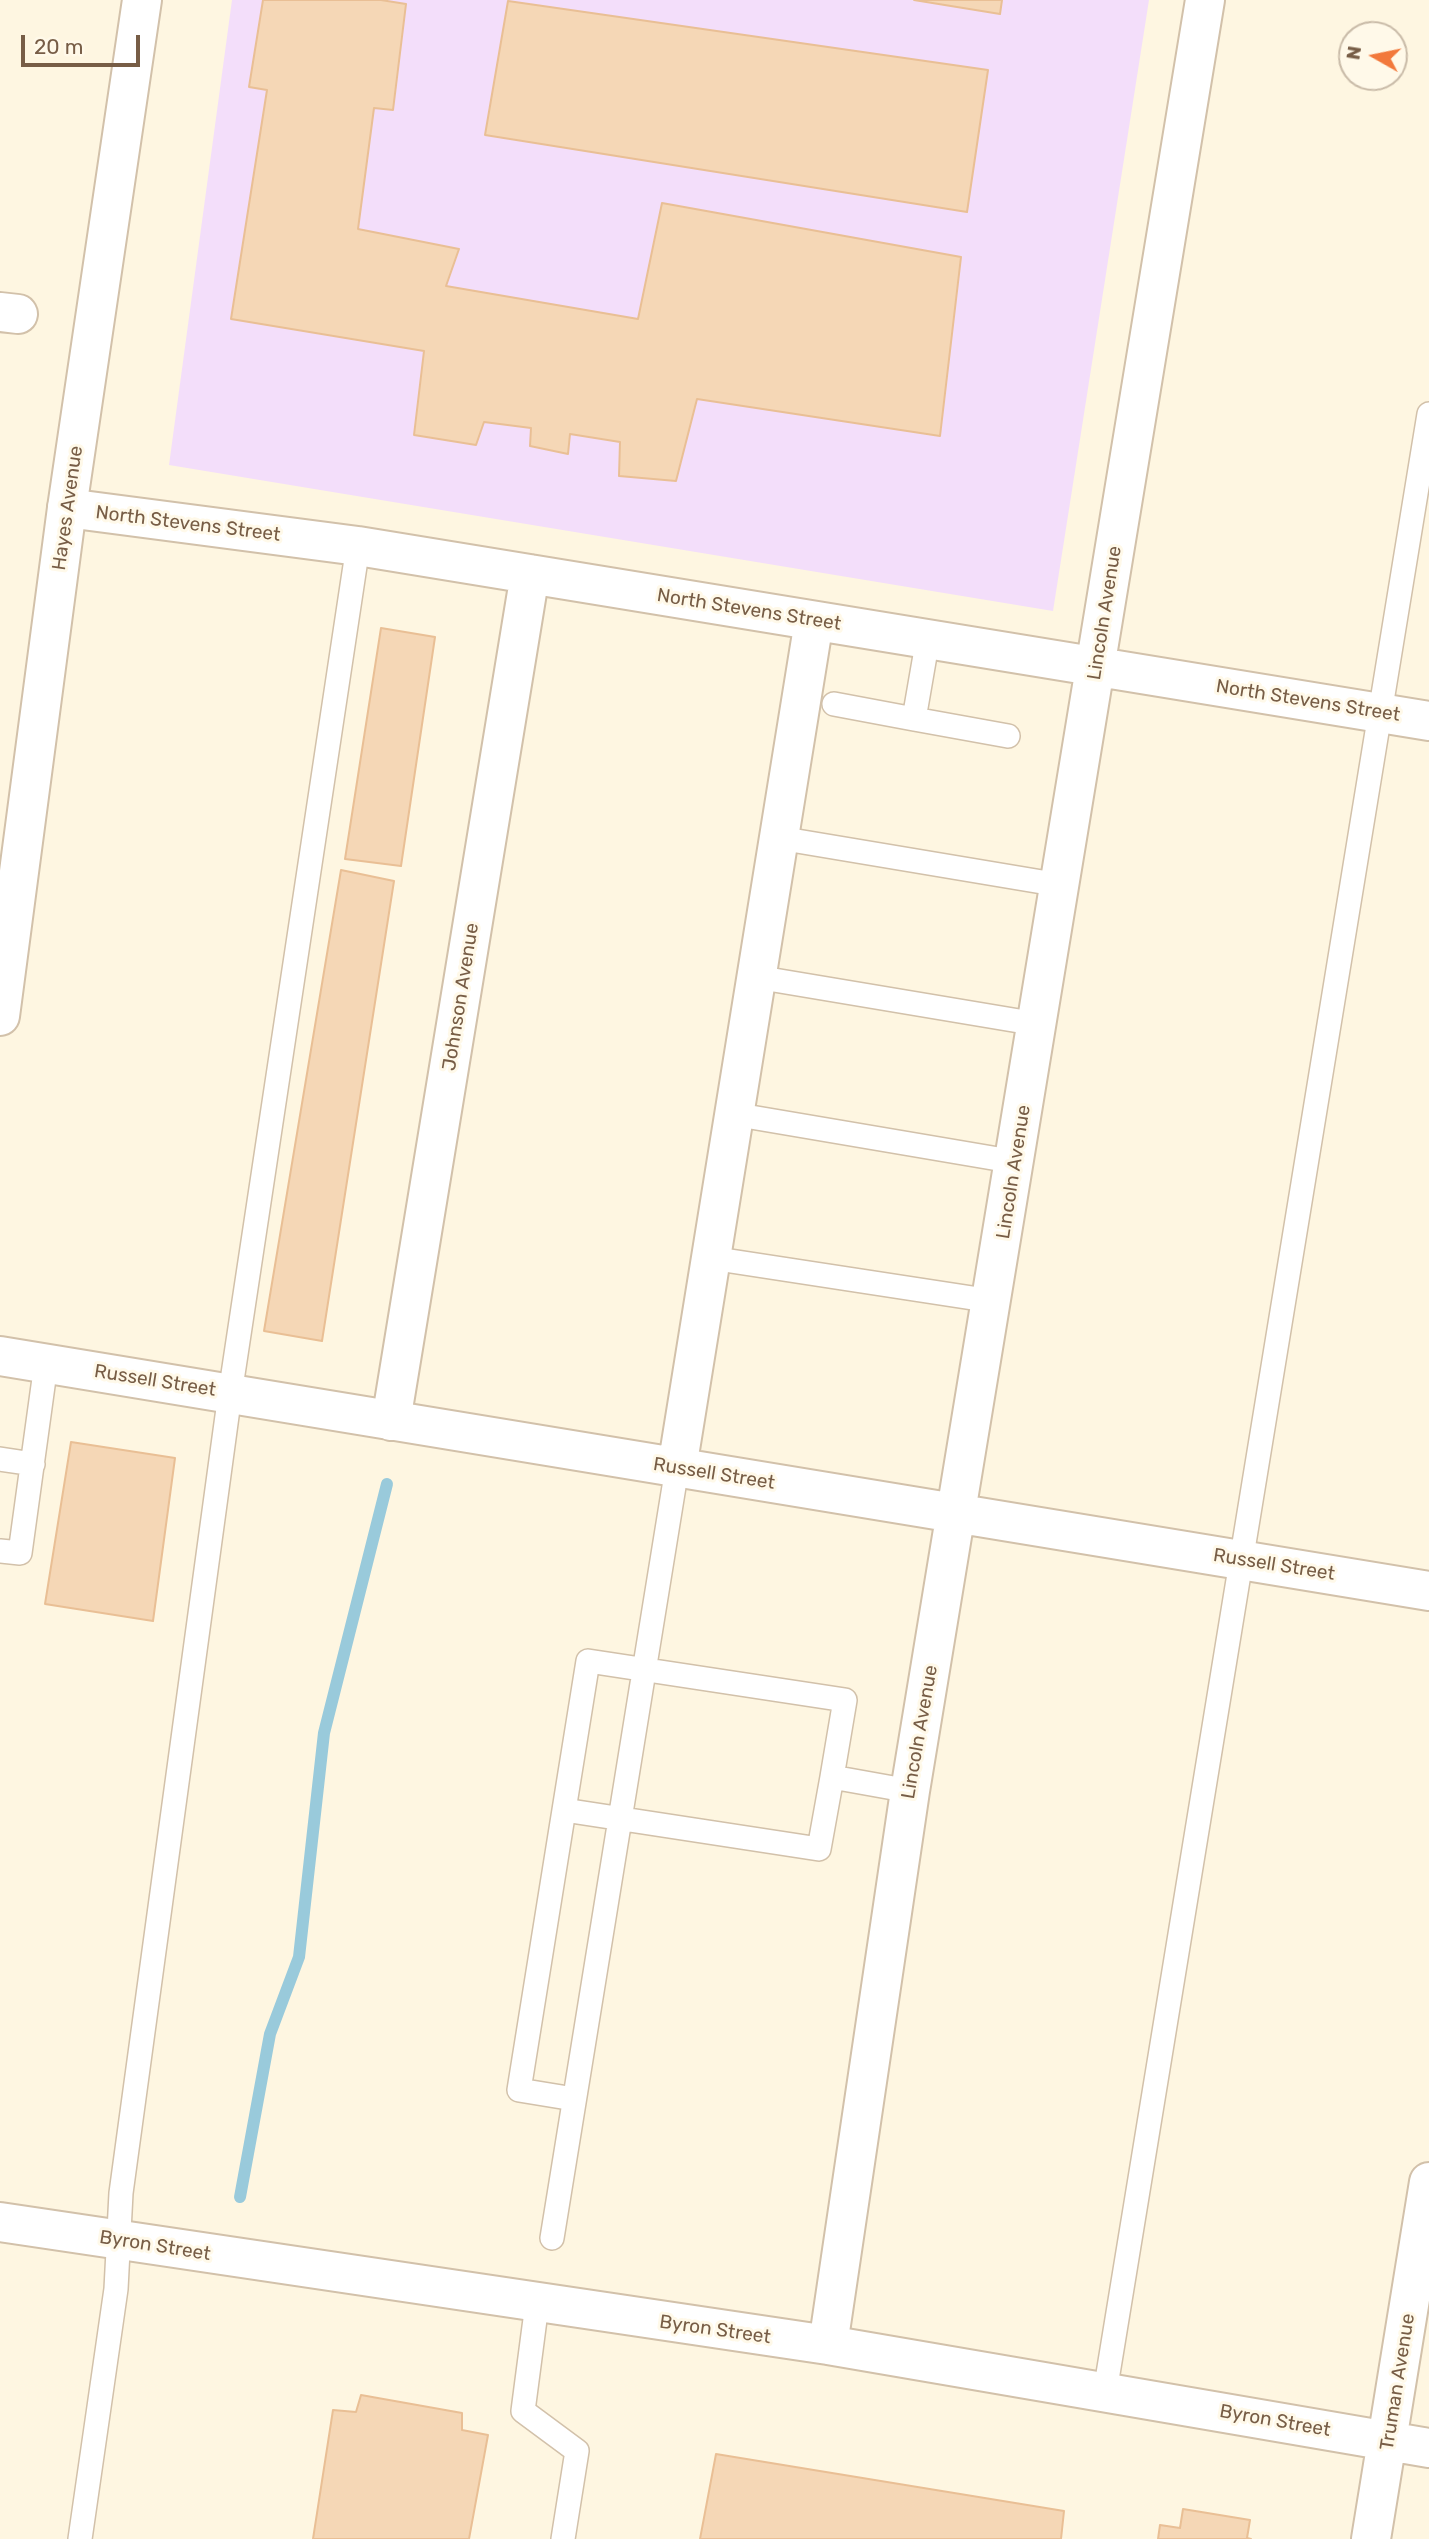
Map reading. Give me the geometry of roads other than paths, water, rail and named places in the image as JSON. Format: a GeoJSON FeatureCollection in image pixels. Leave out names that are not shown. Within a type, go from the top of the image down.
{"type":"FeatureCollection","features":[{"type":"Feature","properties":{"kind":"street","name":"Hayes Avenue"},"geometry":{"type":"LineString","coordinates":[[0,1016],[67,508],[142,0]]}},
{"type":"Feature","properties":{"kind":"street","name":"Lincoln Avenue"},"geometry":{"type":"LineString","coordinates":[[828,2345],[910,1791],[1016,1162],[1205,0]]}},
{"type":"Feature","properties":{"kind":"street","name":"North Stevens Street"},"geometry":{"type":"LineString","coordinates":[[67,508],[358,546],[1429,721]]}},
{"type":"Feature","properties":{"kind":"street","name":"Johnson Avenue"},"geometry":{"type":"LineString","coordinates":[[391,1421],[530,574]]}},
{"type":"Feature","properties":{"kind":"street"},"geometry":{"type":"LineString","coordinates":[[677,1468],[814,621]]}},
{"type":"Feature","properties":{"kind":"street","name":"Russell Street"},"geometry":{"type":"LineString","coordinates":[[0,1356],[1429,1591]]}},
{"type":"Feature","properties":{"kind":"street","name":"Truman Avenue"},"geometry":{"type":"LineString","coordinates":[[1371,2539],[1429,2182]]}},
{"type":"Feature","properties":{"kind":"street","name":"Byron Street"},"geometry":{"type":"LineString","coordinates":[[0,2222],[537,2304],[828,2345],[1429,2448]]}},
{"type":"Feature","properties":{"kind":"lane"},"geometry":{"type":"LineString","coordinates":[[1105,2392],[1429,414]]}},
{"type":"Feature","properties":{"kind":"lane"},"geometry":{"type":"LineString","coordinates":[[80,2539],[116,2289],[123,2179],[230,1394],[358,546]]}},
{"type":"Feature","properties":{"kind":"lane"},"geometry":{"type":"LineString","coordinates":[[914,719],[928,638]]}},
{"type":"Feature","properties":{"kind":"lane"},"geometry":{"type":"LineString","coordinates":[[834,704],[1008,736]]}},
{"type":"Feature","properties":{"kind":"lane"},"geometry":{"type":"LineString","coordinates":[[779,838],[1060,885]]}},
{"type":"Feature","properties":{"kind":"lane"},"geometry":{"type":"LineString","coordinates":[[756,977],[1037,1024]]}},
{"type":"Feature","properties":{"kind":"lane"},"geometry":{"type":"LineString","coordinates":[[733,1114],[1016,1162]]}},
{"type":"Feature","properties":{"kind":"lane"},"geometry":{"type":"LineString","coordinates":[[711,1258],[992,1301]]}},
{"type":"Feature","properties":{"kind":"lane"},"geometry":{"type":"LineString","coordinates":[[0,1551],[20,1553],[46,1364]]}},
{"type":"Feature","properties":{"kind":"lane"},"geometry":{"type":"LineString","coordinates":[[0,1459],[33,1464]]}},
{"type":"Feature","properties":{"kind":"lane"},"geometry":{"type":"LineString","coordinates":[[552,2238],[677,1468]]}},
{"type":"Feature","properties":{"kind":"lane"},"geometry":{"type":"LineString","coordinates":[[564,1810],[819,1849],[845,1700],[588,1661],[564,1810],[519,2090],[573,2099]]}},
{"type":"Feature","properties":{"kind":"lane"},"geometry":{"type":"LineString","coordinates":[[832,1777],[910,1791]]}},
{"type":"Feature","properties":{"kind":"lane"},"geometry":{"type":"LineString","coordinates":[[537,2304],[523,2411],[576,2451],[563,2539]]}},
{"type":"Feature","properties":{"kind":"waterway"},"geometry":{"type":"LineString","coordinates":[[240,2197],[270,2034],[299,1957],[324,1733],[387,1484]]}}]}
